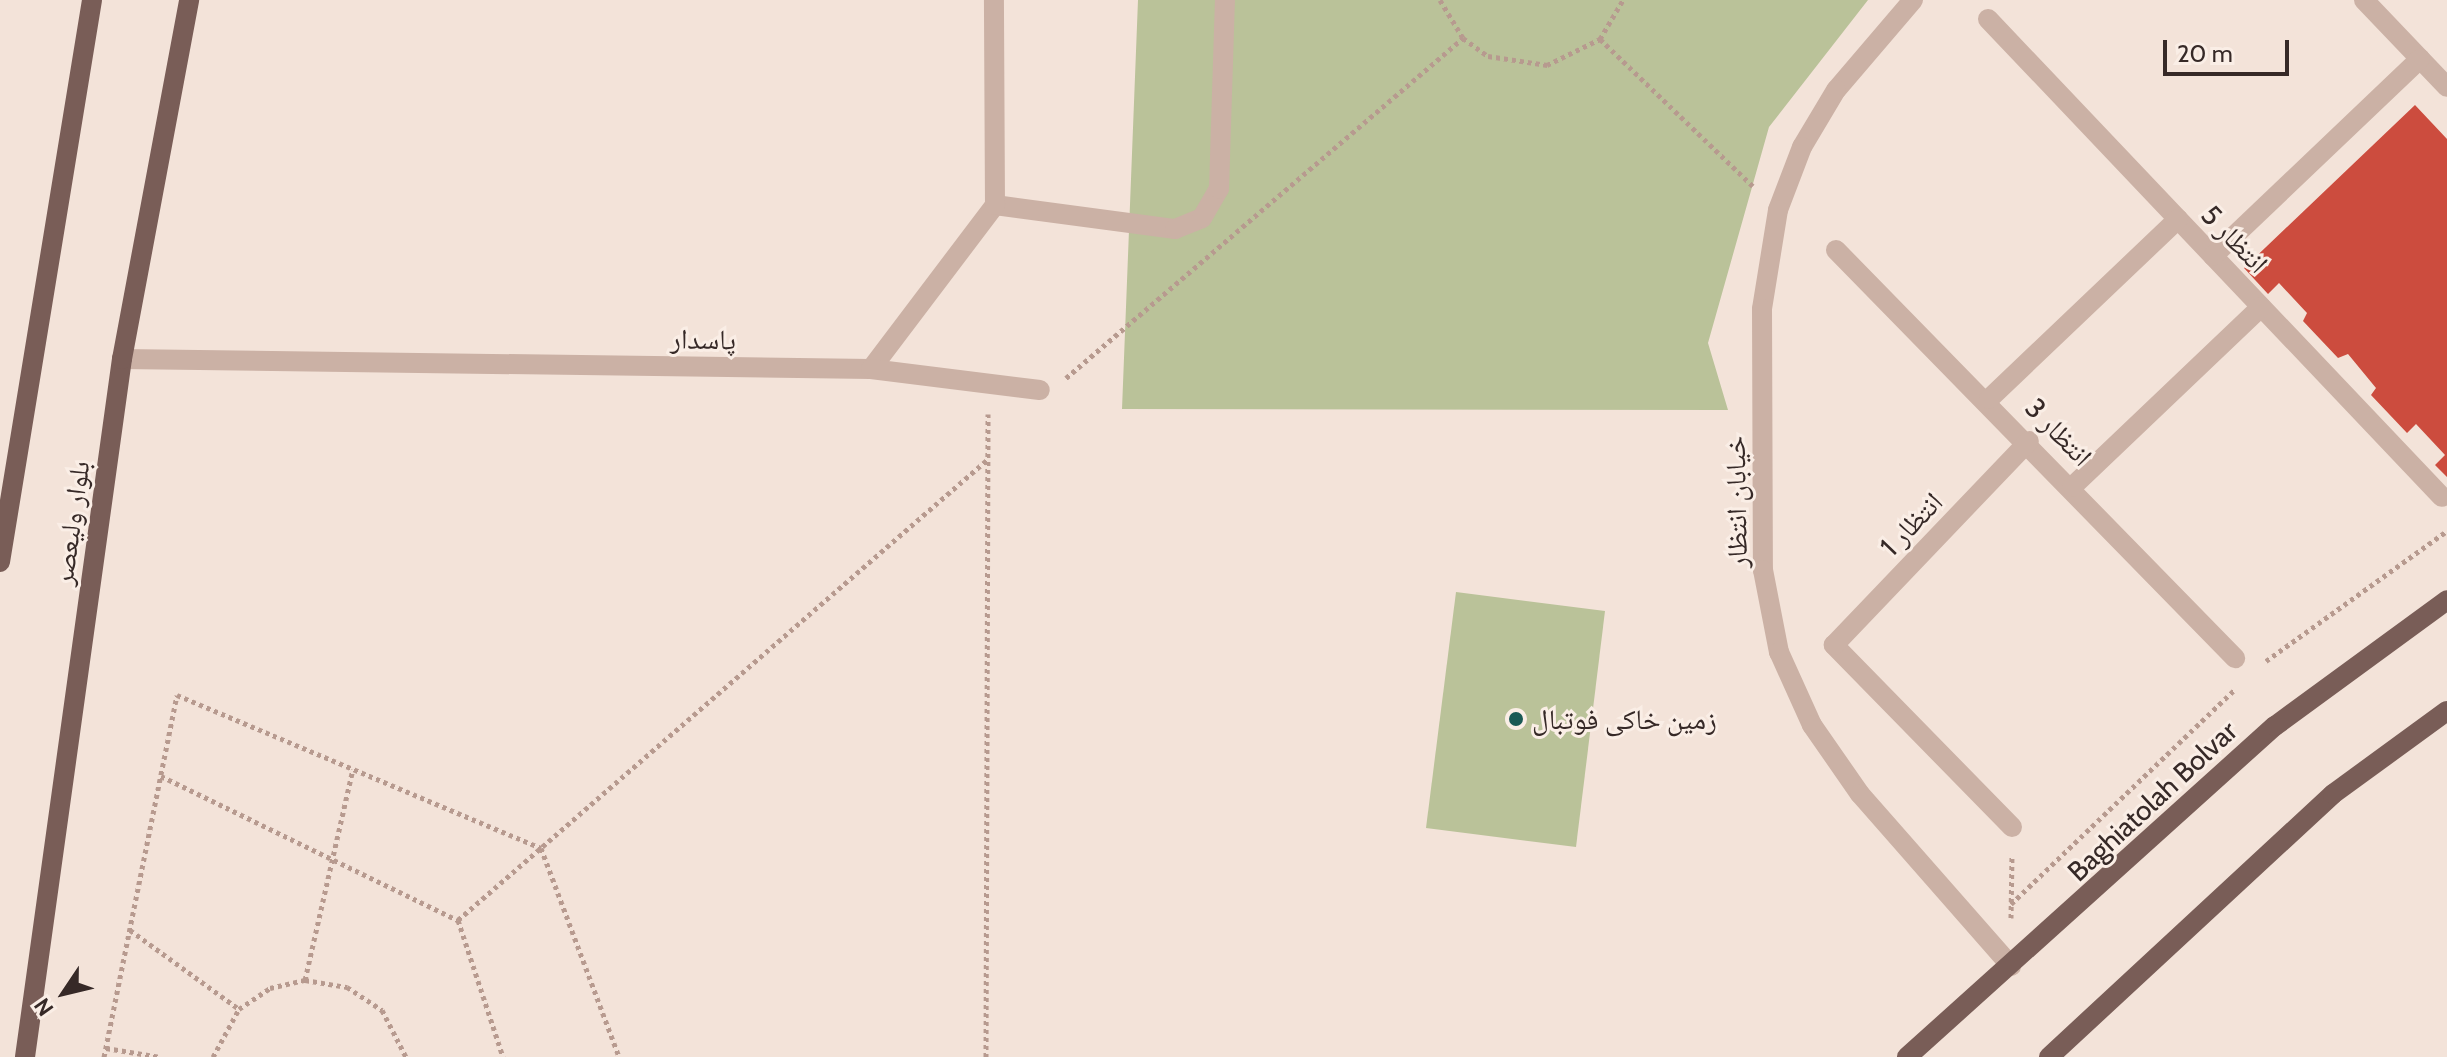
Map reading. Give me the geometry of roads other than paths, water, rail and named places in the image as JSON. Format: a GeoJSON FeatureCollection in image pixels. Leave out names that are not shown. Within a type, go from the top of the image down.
{"type":"FeatureCollection","features":[{"type":"Feature","properties":{"kind":"main road"},"geometry":{"type":"LineString","coordinates":[[0,562],[92,0]]}},
{"type":"Feature","properties":{"kind":"main road","name":"بلوار ولیعصر"},"geometry":{"type":"LineString","coordinates":[[25,1057],[122,359],[189,0]]}},
{"type":"Feature","properties":{"kind":"main road","name":"Baghiatolah Bolvar"},"geometry":{"type":"LineString","coordinates":[[1907,1057],[2275,726],[2447,600]]}},
{"type":"Feature","properties":{"kind":"main road"},"geometry":{"type":"LineString","coordinates":[[2049,1057],[2333,794],[2447,711]]}},
{"type":"Feature","properties":{"kind":"main road"},"geometry":{"type":"LineString","coordinates":[[30,1030],[34,1057]]}},
{"type":"Feature","properties":{"kind":"street"},"geometry":{"type":"LineString","coordinates":[[871,369],[995,205],[994,0]]}},
{"type":"Feature","properties":{"kind":"street"},"geometry":{"type":"LineString","coordinates":[[995,205],[1175,229],[1202,218],[1219,189],[1225,0]]}},
{"type":"Feature","properties":{"kind":"street","name":"خیابان انتظار"},"geometry":{"type":"LineString","coordinates":[[1913,0],[1836,90],[1802,147],[1778,210],[1762,309],[1763,570],[1779,652],[1812,725],[1860,794],[2011,966]]}},
{"type":"Feature","properties":{"kind":"street"},"geometry":{"type":"LineString","coordinates":[[2364,0],[2447,87]]}},
{"type":"Feature","properties":{"kind":"street","name":"انتظار 5"},"geometry":{"type":"LineString","coordinates":[[1988,19],[2442,497]]}},
{"type":"Feature","properties":{"kind":"street"},"geometry":{"type":"LineString","coordinates":[[2213,256],[2420,59]]}},
{"type":"Feature","properties":{"kind":"street"},"geometry":{"type":"LineString","coordinates":[[1989,399],[2178,219]]}},
{"type":"Feature","properties":{"kind":"street","name":"انتظار 3"},"geometry":{"type":"LineString","coordinates":[[1836,250],[1989,399],[2235,658]]}},
{"type":"Feature","properties":{"kind":"street"},"geometry":{"type":"LineString","coordinates":[[2072,487],[2261,307]]}},
{"type":"Feature","properties":{"kind":"street","name":"پاسدار"},"geometry":{"type":"LineString","coordinates":[[122,359],[871,369],[1040,390]]}},
{"type":"Feature","properties":{"kind":"street","name":"انتظار 1"},"geometry":{"type":"LineString","coordinates":[[2012,827],[1834,645],[2029,441]]}},
{"type":"Feature","properties":{"kind":"place","name":"زمین خاکی فوتبال"},"geometry":{"type":"Point","coordinates":[1516,719]}}]}
